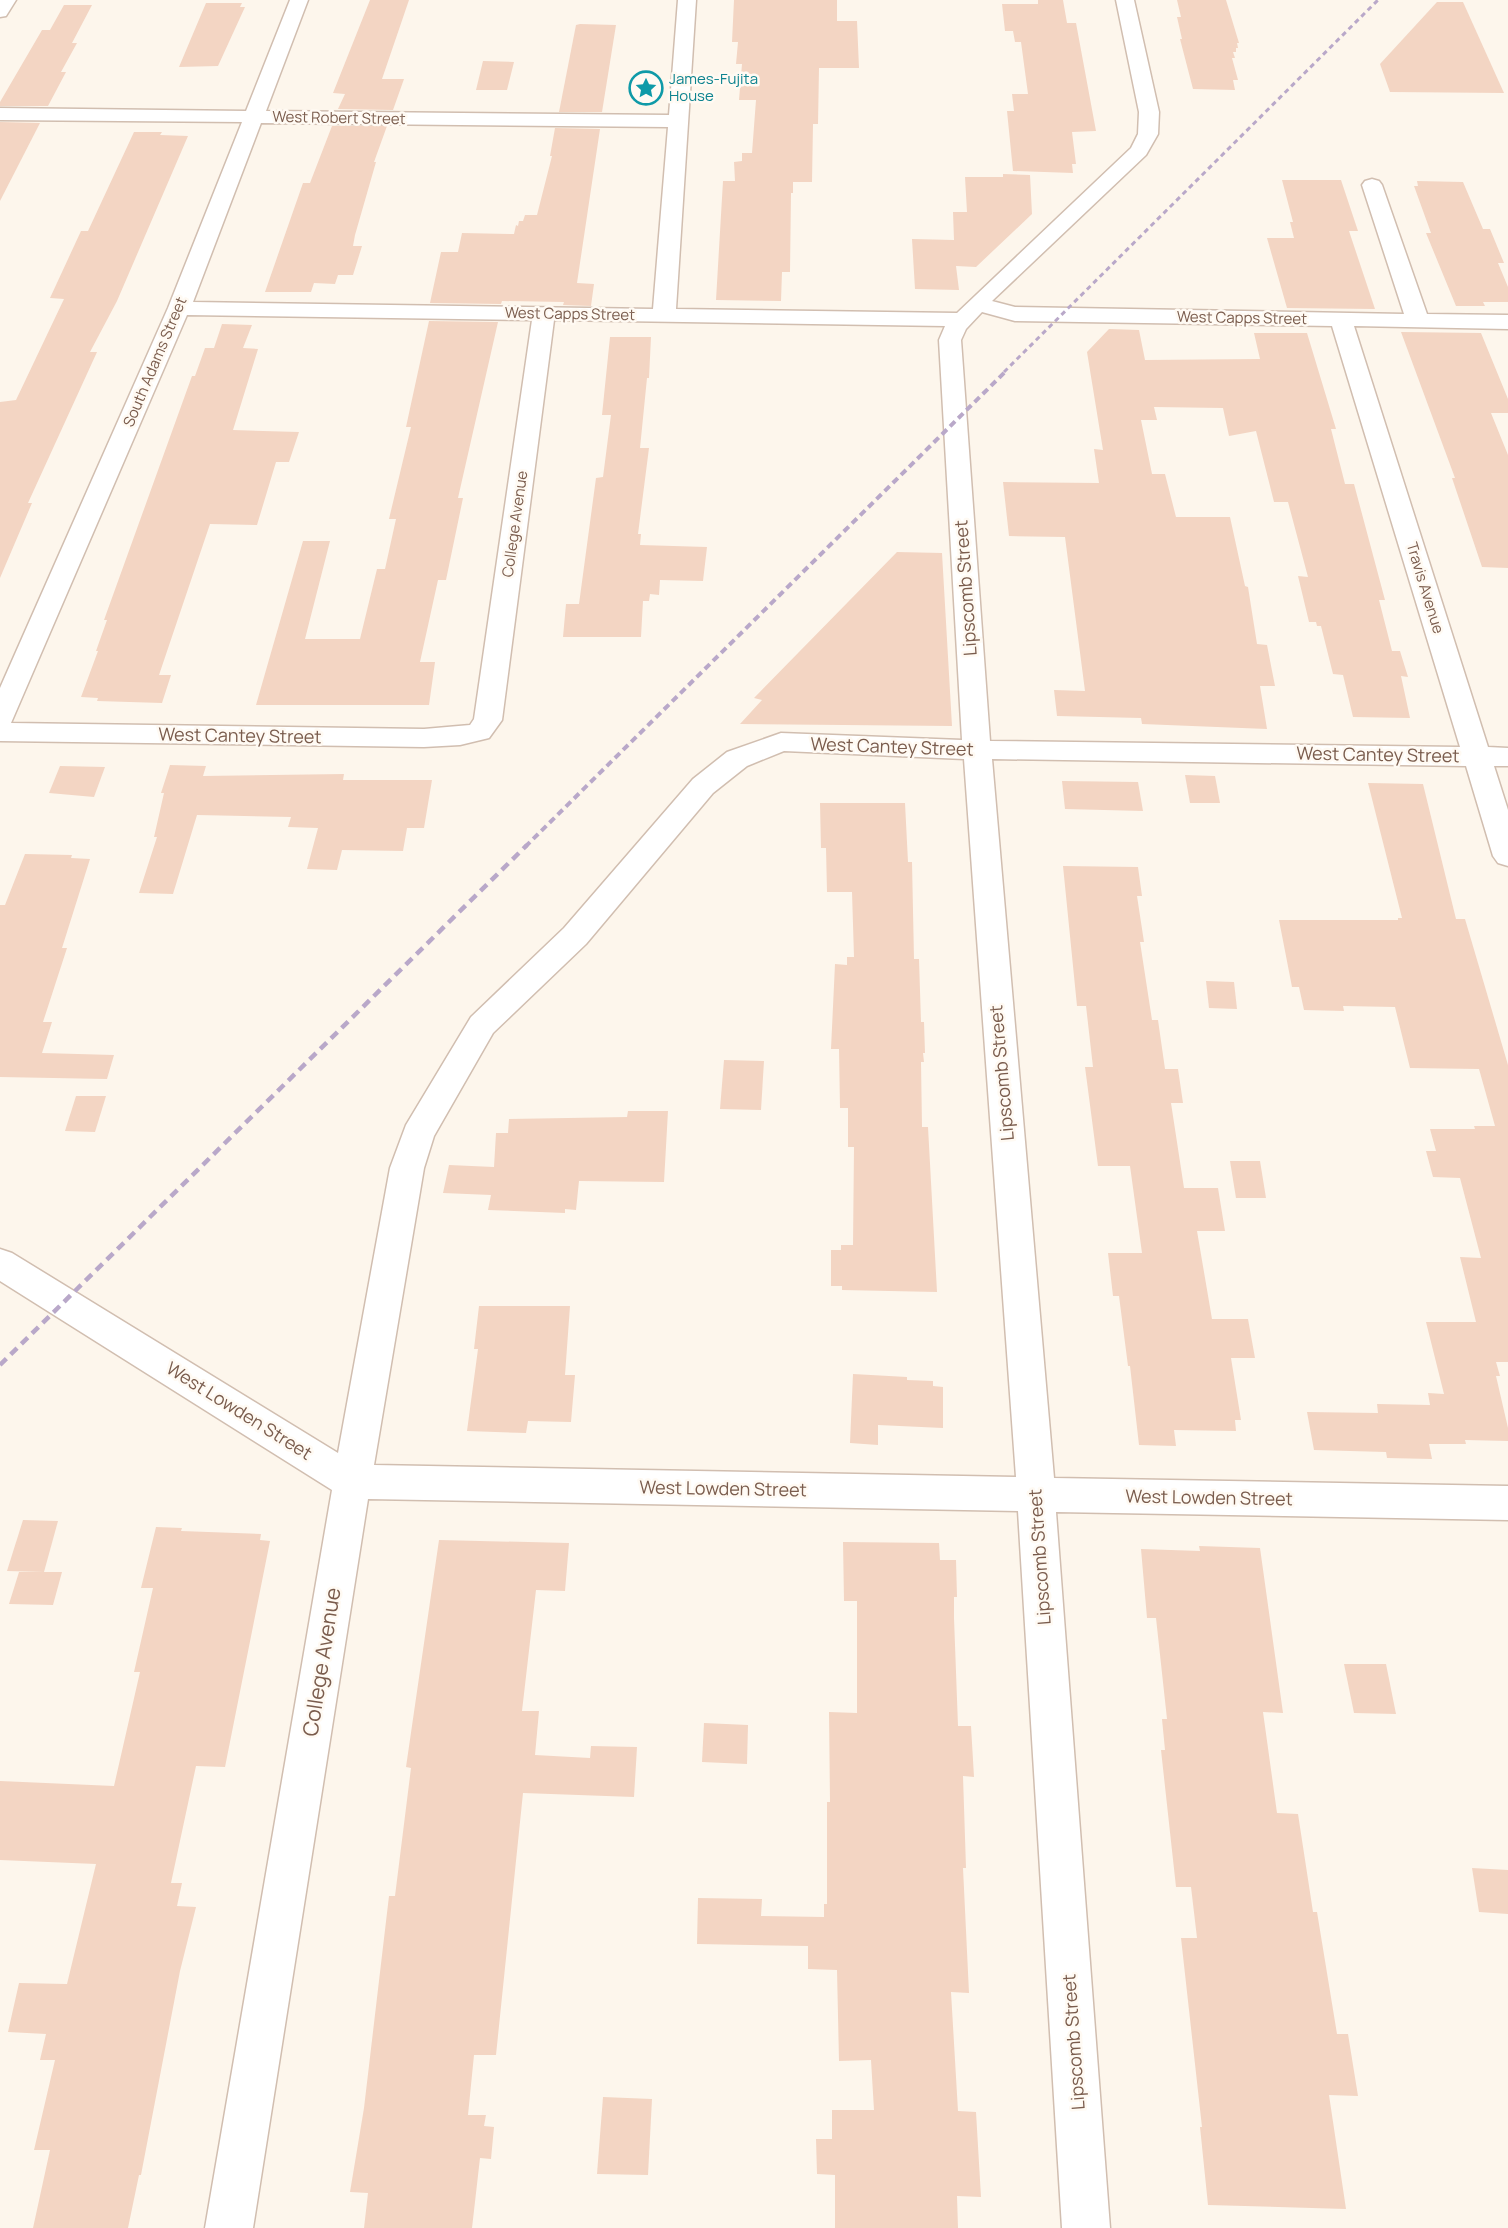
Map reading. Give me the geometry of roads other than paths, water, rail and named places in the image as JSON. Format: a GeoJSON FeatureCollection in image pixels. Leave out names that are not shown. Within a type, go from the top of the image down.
{"type":"FeatureCollection","features":[{"type":"Feature","properties":{"kind":"street"},"geometry":{"type":"LineString","coordinates":[[0,12],[7,0]]}},
{"type":"Feature","properties":{"kind":"street","name":"South Adams Street"},"geometry":{"type":"LineString","coordinates":[[0,719],[179,308],[299,0]]}},
{"type":"Feature","properties":{"kind":"street"},"geometry":{"type":"LineString","coordinates":[[664,316],[687,0]]}},
{"type":"Feature","properties":{"kind":"street","name":"Lipscomb Street"},"geometry":{"type":"LineString","coordinates":[[1086,2228],[1036,1495],[977,750],[950,340],[969,312],[1043,238],[1139,151],[1148,134],[1149,112],[1125,0]]}},
{"type":"Feature","properties":{"kind":"street","name":"West Robert Street"},"geometry":{"type":"LineString","coordinates":[[0,114],[678,121]]}},
{"type":"Feature","properties":{"kind":"street"},"geometry":{"type":"LineString","coordinates":[[1372,185],[1418,321]]}},
{"type":"Feature","properties":{"kind":"street","name":"West Capps Street"},"geometry":{"type":"LineString","coordinates":[[179,308],[664,316],[969,312],[1508,322]]}},
{"type":"Feature","properties":{"kind":"street","name":"College Avenue"},"geometry":{"type":"LineString","coordinates":[[479,732],[488,720],[544,313]]}},
{"type":"Feature","properties":{"kind":"street","name":"Travis Avenue"},"geometry":{"type":"LineString","coordinates":[[1341,320],[1508,856]]}},
{"type":"Feature","properties":{"kind":"street","name":"West Cantey Street"},"geometry":{"type":"LineString","coordinates":[[0,732],[424,738],[460,736],[479,732]]}},
{"type":"Feature","properties":{"kind":"street","name":"West Cantey Street"},"geometry":{"type":"LineString","coordinates":[[436,1102],[482,1025],[575,936],[703,786],[737,759],[781,742],[977,750],[1508,757]]}},
{"type":"Feature","properties":{"kind":"street","name":"College Avenue"},"geometry":{"type":"LineString","coordinates":[[229,2228],[352,1482],[407,1168],[418,1134],[436,1102]]}},
{"type":"Feature","properties":{"kind":"street","name":"West Lowden Street"},"geometry":{"type":"LineString","coordinates":[[0,1263],[352,1482],[1508,1503]]}},
{"type":"Feature","properties":{"kind":"railway"},"geometry":{"type":"LineString","coordinates":[[1004,372],[1378,0]]}},
{"type":"Feature","properties":{"kind":"railway"},"geometry":{"type":"LineString","coordinates":[[525,847],[1006,371]]}},
{"type":"Feature","properties":{"kind":"railway"},"geometry":{"type":"LineString","coordinates":[[0,1365],[527,845]]}},
{"type":"Feature","properties":{"kind":"place","name":"James-Fujita House"},"geometry":{"type":"Point","coordinates":[646,88]}}]}
